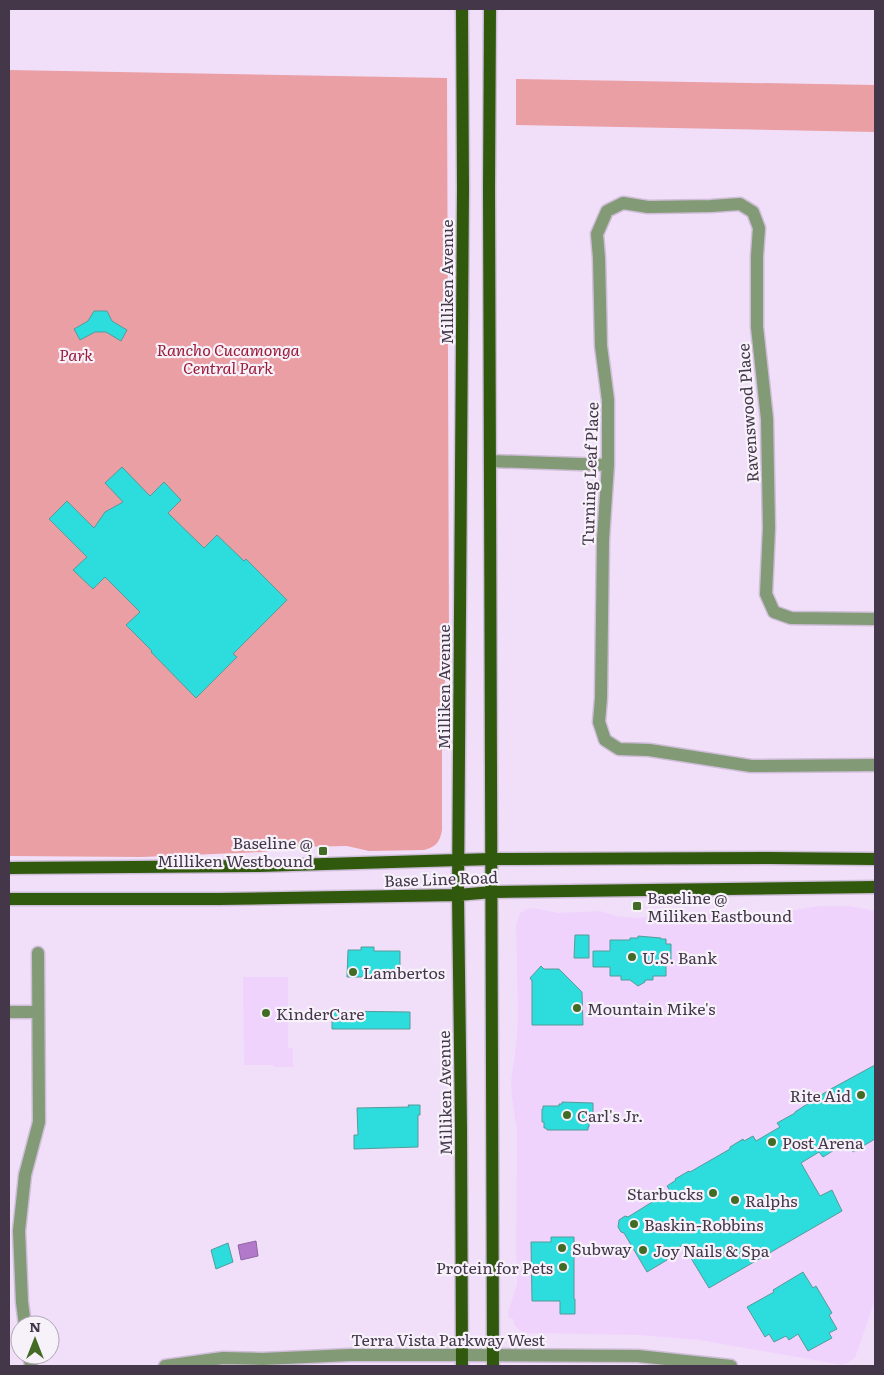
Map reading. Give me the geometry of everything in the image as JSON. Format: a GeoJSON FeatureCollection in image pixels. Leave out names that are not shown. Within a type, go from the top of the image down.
{"type":"FeatureCollection","features":[{"type":"Feature","properties":{"kind":"main road","name":"Milliken Avenue"},"geometry":{"type":"LineString","coordinates":[[462,9],[463,198],[458,860],[462,1361]]}},
{"type":"Feature","properties":{"kind":"main road"},"geometry":{"type":"LineString","coordinates":[[490,9],[493,1361]]}},
{"type":"Feature","properties":{"kind":"main road","name":"Base Line Road"},"geometry":{"type":"LineString","coordinates":[[9,868],[258,866],[492,859],[875,859]]}},
{"type":"Feature","properties":{"kind":"main road","name":"Base Line Road"},"geometry":{"type":"LineString","coordinates":[[9,898],[219,899],[458,895],[492,892],[875,887]]}},
{"type":"Feature","properties":{"kind":"street","name":"Ravenswood Place"},"geometry":{"type":"LineString","coordinates":[[607,212],[623,203],[648,207],[740,204],[754,212],[759,228],[757,327],[767,419],[769,528],[766,594],[774,612],[791,618],[875,619]]}},
{"type":"Feature","properties":{"kind":"street","name":"Turning Leaf Place"},"geometry":{"type":"LineString","coordinates":[[607,212],[597,234],[600,258],[601,346],[608,400],[608,465],[603,539],[599,722],[605,740],[619,749],[649,750],[751,766],[875,765]]}},
{"type":"Feature","properties":{"kind":"street"},"geometry":{"type":"LineString","coordinates":[[490,461],[608,465]]}},
{"type":"Feature","properties":{"kind":"street"},"geometry":{"type":"LineString","coordinates":[[24,1315],[19,1231],[25,1175],[39,1122],[38,953]]}},
{"type":"Feature","properties":{"kind":"street"},"geometry":{"type":"LineString","coordinates":[[9,1012],[38,1012]]}},
{"type":"Feature","properties":{"kind":"street"},"geometry":{"type":"LineString","coordinates":[[9,1305],[22,1302]]}},
{"type":"Feature","properties":{"kind":"street","name":"Terra Vista Parkway West"},"geometry":{"type":"LineString","coordinates":[[165,1366],[223,1358],[262,1359],[350,1355],[462,1361],[638,1356],[731,1366]]}},
{"type":"Feature","properties":{"kind":"shaded area"},"geometry":{"type":"Polygon","coordinates":[[[819,906],[850,906],[875,911],[875,1300],[855,1358],[842,1365],[699,1340],[638,1335],[528,1333],[519,1330],[514,1324],[513,1319],[509,1318],[508,1312],[517,1284],[517,1132],[511,1081],[518,1020],[516,926],[520,913],[534,908],[558,913],[600,911],[616,916],[637,918],[681,913],[722,915],[775,913],[819,906]]]}},
{"type":"Feature","properties":{"kind":"shaded area","name":"KinderCare"},"geometry":{"type":"Polygon","coordinates":[[[243,977],[288,977],[288,1048],[293,1048],[293,1067],[244,1065],[243,977]]]}},
{"type":"Feature","properties":{"kind":"shaded area"},"geometry":{"type":"Polygon","coordinates":[[[256,1241],[258,1256],[241,1260],[238,1245],[256,1241]]]}},
{"type":"Feature","properties":{"kind":"green space","name":"Rancho Cucamonga Central Park"},"geometry":{"type":"Polygon","coordinates":[[[9,70],[447,78],[449,637],[442,713],[442,830],[439,841],[434,846],[424,850],[369,851],[347,846],[293,847],[263,852],[141,857],[9,856],[9,70]]]}},
{"type":"Feature","properties":{"kind":"green space"},"geometry":{"type":"Polygon","coordinates":[[[516,79],[875,85],[875,132],[516,125],[516,79]]]}},
{"type":"Feature","properties":{"kind":"building"},"geometry":{"type":"Polygon","coordinates":[[[94,311],[107,311],[112,321],[127,330],[121,341],[106,332],[95,332],[80,340],[74,329],[88,321],[94,311]]]}},
{"type":"Feature","properties":{"kind":"building"},"geometry":{"type":"Polygon","coordinates":[[[122,467],[150,496],[164,482],[181,500],[168,513],[204,548],[217,535],[244,561],[246,559],[287,600],[233,654],[237,657],[196,698],[126,625],[140,612],[105,577],[93,589],[73,570],[87,557],[49,519],[67,501],[94,528],[105,512],[123,502],[105,483],[122,467]]]}},
{"type":"Feature","properties":{"kind":"building"},"geometry":{"type":"Polygon","coordinates":[[[575,935],[589,935],[589,958],[574,958],[575,935]]]}},
{"type":"Feature","properties":{"kind":"building","name":"U.S. Bank"},"geometry":{"type":"Polygon","coordinates":[[[638,936],[666,939],[666,944],[671,944],[671,962],[666,962],[666,976],[653,976],[653,980],[645,980],[645,982],[638,986],[630,980],[621,980],[621,976],[610,976],[610,967],[593,967],[593,951],[610,951],[610,940],[630,940],[630,938],[638,938],[638,936]]]}},
{"type":"Feature","properties":{"kind":"building"},"geometry":{"type":"Polygon","coordinates":[[[361,947],[374,947],[374,951],[400,951],[400,976],[382,976],[382,979],[347,977],[348,950],[361,950],[361,947]]]}},
{"type":"Feature","properties":{"kind":"building"},"geometry":{"type":"Polygon","coordinates":[[[541,966],[544,969],[559,969],[582,992],[583,1025],[532,1025],[532,981],[530,978],[541,966]]]}},
{"type":"Feature","properties":{"kind":"building"},"geometry":{"type":"Polygon","coordinates":[[[332,1011],[410,1012],[410,1029],[332,1029],[332,1011]]]}},
{"type":"Feature","properties":{"kind":"building"},"geometry":{"type":"Polygon","coordinates":[[[875,1065],[875,1139],[853,1152],[847,1142],[823,1157],[819,1152],[801,1163],[820,1196],[832,1190],[842,1211],[709,1288],[683,1245],[665,1255],[667,1260],[647,1272],[624,1233],[618,1227],[619,1220],[625,1216],[628,1217],[670,1191],[667,1186],[675,1179],[730,1149],[730,1147],[743,1139],[744,1141],[753,1136],[756,1141],[780,1127],[777,1123],[829,1090],[875,1065]]]}},
{"type":"Feature","properties":{"kind":"building","name":"Carl's Jr."},"geometry":{"type":"Polygon","coordinates":[[[562,1102],[593,1103],[593,1120],[589,1120],[588,1130],[547,1130],[544,1128],[544,1122],[542,1122],[543,1106],[559,1106],[562,1102]]]}},
{"type":"Feature","properties":{"kind":"building"},"geometry":{"type":"Polygon","coordinates":[[[408,1105],[420,1105],[420,1115],[418,1115],[418,1147],[354,1149],[354,1135],[358,1135],[357,1108],[409,1107],[408,1105]]]}},
{"type":"Feature","properties":{"kind":"building"},"geometry":{"type":"Polygon","coordinates":[[[551,1237],[574,1237],[575,1314],[560,1314],[560,1301],[532,1301],[531,1242],[551,1242],[551,1237]]]}},
{"type":"Feature","properties":{"kind":"building"},"geometry":{"type":"Polygon","coordinates":[[[228,1243],[233,1262],[216,1269],[211,1250],[228,1243]]]}},
{"type":"Feature","properties":{"kind":"building"},"geometry":{"type":"Polygon","coordinates":[[[803,1272],[813,1288],[816,1286],[832,1313],[829,1315],[837,1329],[829,1333],[832,1338],[808,1351],[798,1334],[789,1340],[786,1336],[774,1342],[769,1334],[765,1337],[747,1307],[774,1292],[773,1290],[803,1272]]]}},
{"type":"Feature","properties":{"kind":"place","name":"Baseline @ Milliken Westbound"},"geometry":{"type":"Point","coordinates":[323,851]}},
{"type":"Feature","properties":{"kind":"place","name":"Baseline @ Miliken Eastbound"},"geometry":{"type":"Point","coordinates":[637,906]}},
{"type":"Feature","properties":{"kind":"place","name":"U.S. Bank"},"geometry":{"type":"Point","coordinates":[632,957]}},
{"type":"Feature","properties":{"kind":"place","name":"Lambertos"},"geometry":{"type":"Point","coordinates":[353,972]}},
{"type":"Feature","properties":{"kind":"place","name":"Mountain Mike's"},"geometry":{"type":"Point","coordinates":[577,1008]}},
{"type":"Feature","properties":{"kind":"place","name":"KinderCare"},"geometry":{"type":"Point","coordinates":[266,1013]}},
{"type":"Feature","properties":{"kind":"place","name":"Rite Aid"},"geometry":{"type":"Point","coordinates":[861,1095]}},
{"type":"Feature","properties":{"kind":"place","name":"Carl's Jr."},"geometry":{"type":"Point","coordinates":[567,1115]}},
{"type":"Feature","properties":{"kind":"place","name":"Post Arena"},"geometry":{"type":"Point","coordinates":[772,1142]}},
{"type":"Feature","properties":{"kind":"place","name":"Starbucks"},"geometry":{"type":"Point","coordinates":[713,1193]}},
{"type":"Feature","properties":{"kind":"place","name":"Ralphs"},"geometry":{"type":"Point","coordinates":[735,1200]}},
{"type":"Feature","properties":{"kind":"place","name":"Baskin-Robbins"},"geometry":{"type":"Point","coordinates":[634,1224]}},
{"type":"Feature","properties":{"kind":"place","name":"Subway"},"geometry":{"type":"Point","coordinates":[562,1248]}},
{"type":"Feature","properties":{"kind":"place","name":"Joy Nails & Spa"},"geometry":{"type":"Point","coordinates":[643,1250]}},
{"type":"Feature","properties":{"kind":"place","name":"Protein for Pets"},"geometry":{"type":"Point","coordinates":[563,1267]}},
{"type":"Feature","properties":{"kind":"park label","name":"Park"},"geometry":{"type":"Point","coordinates":[76,354]}}]}
